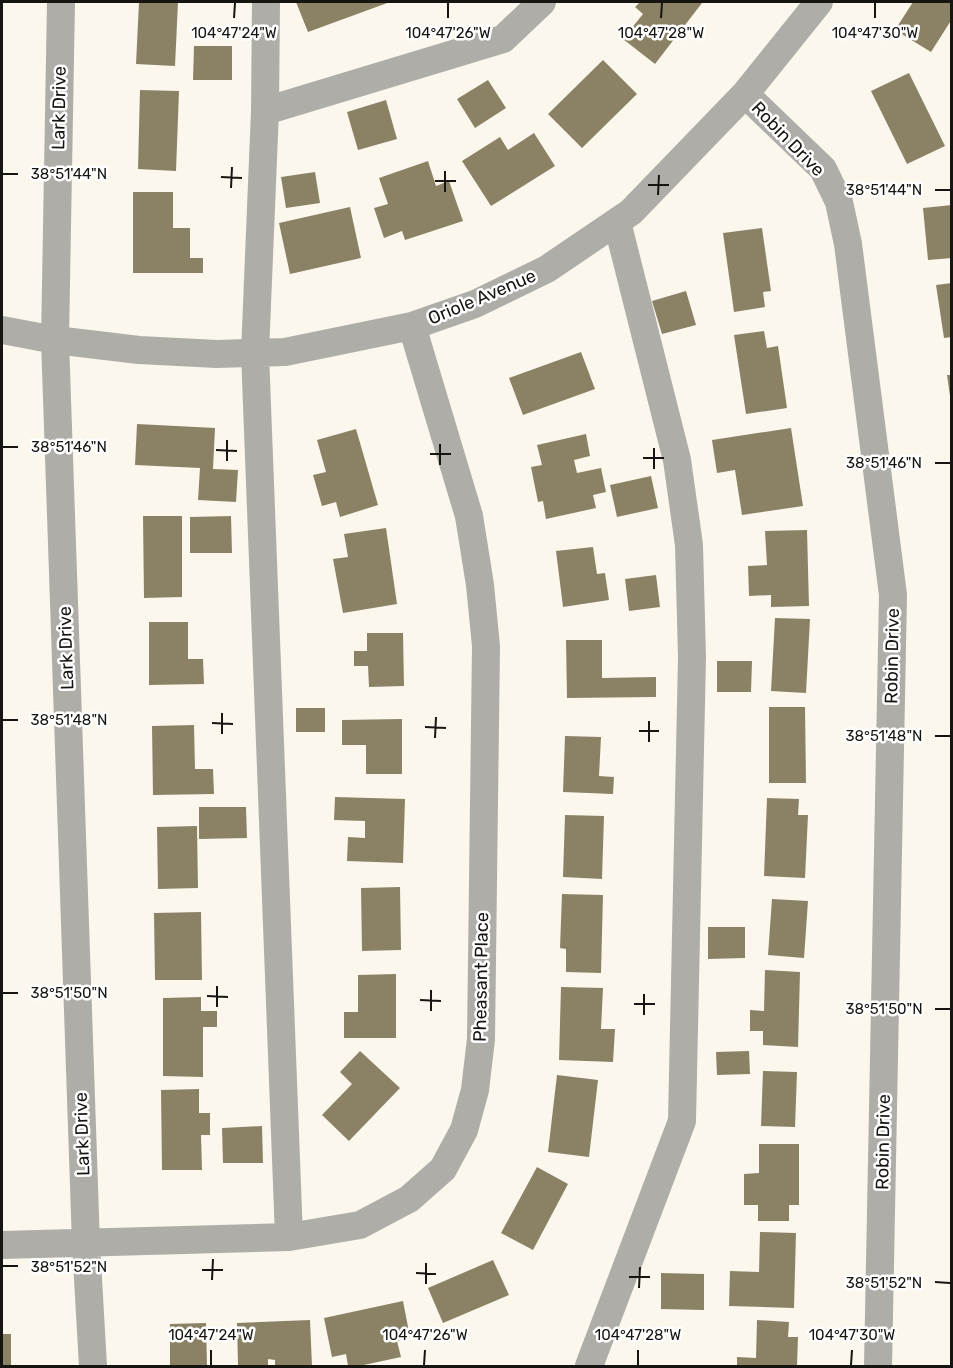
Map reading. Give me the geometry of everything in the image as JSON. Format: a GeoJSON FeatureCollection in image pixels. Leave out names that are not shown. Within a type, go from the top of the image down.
{"type":"FeatureCollection","features":[{"type":"Feature","properties":{"kind":"street","name":"Lark Drive"},"geometry":{"type":"LineString","coordinates":[[61,2],[55,340],[86,1244],[93,1366]]}},
{"type":"Feature","properties":{"kind":"street"},"geometry":{"type":"LineString","coordinates":[[266,2],[265,111],[255,353],[289,1237]]}},
{"type":"Feature","properties":{"kind":"street"},"geometry":{"type":"LineString","coordinates":[[265,111],[503,39],[542,2]]}},
{"type":"Feature","properties":{"kind":"street","name":"Oriole Avenue"},"geometry":{"type":"LineString","coordinates":[[2,330],[55,340],[139,350],[217,354],[285,352],[412,326],[475,304],[548,269],[631,212],[745,94],[819,2]]}},
{"type":"Feature","properties":{"kind":"street","name":"Robin Drive"},"geometry":{"type":"LineString","coordinates":[[745,94],[823,169],[839,202],[848,244],[893,595],[878,1366]]}},
{"type":"Feature","properties":{"kind":"street"},"geometry":{"type":"LineString","coordinates":[[589,1366],[682,1121],[692,657],[690,545],[677,460],[617,222]]}},
{"type":"Feature","properties":{"kind":"street","name":"Pheasant Place"},"geometry":{"type":"LineString","coordinates":[[2,1245],[289,1237],[360,1225],[409,1199],[443,1169],[464,1130],[475,1090],[481,1039],[486,706],[484,626],[469,516],[412,326]]}},
{"type":"Feature","properties":{"kind":"building"},"geometry":{"type":"Polygon","coordinates":[[[139,2],[178,2],[175,66],[136,64],[139,2]]]}},
{"type":"Feature","properties":{"kind":"building"},"geometry":{"type":"Polygon","coordinates":[[[296,2],[390,2],[308,32],[296,2]]]}},
{"type":"Feature","properties":{"kind":"building"},"geometry":{"type":"Polygon","coordinates":[[[640,2],[702,3],[655,64],[623,39],[643,14],[635,7],[640,2]]]}},
{"type":"Feature","properties":{"kind":"building"},"geometry":{"type":"Polygon","coordinates":[[[913,2],[952,2],[952,19],[931,52],[895,30],[913,2]]]}},
{"type":"Feature","properties":{"kind":"building"},"geometry":{"type":"Polygon","coordinates":[[[194,46],[232,46],[232,80],[193,80],[194,46]]]}},
{"type":"Feature","properties":{"kind":"building"},"geometry":{"type":"Polygon","coordinates":[[[603,60],[637,94],[582,148],[548,114],[603,60]]]}},
{"type":"Feature","properties":{"kind":"building"},"geometry":{"type":"Polygon","coordinates":[[[909,73],[945,146],[907,164],[871,91],[909,73]]]}},
{"type":"Feature","properties":{"kind":"building"},"geometry":{"type":"Polygon","coordinates":[[[488,80],[506,108],[475,128],[457,99],[488,80]]]}},
{"type":"Feature","properties":{"kind":"building"},"geometry":{"type":"Polygon","coordinates":[[[140,90],[179,91],[176,171],[138,169],[140,90]]]}},
{"type":"Feature","properties":{"kind":"building"},"geometry":{"type":"Polygon","coordinates":[[[386,100],[397,139],[358,150],[347,112],[386,100]]]}},
{"type":"Feature","properties":{"kind":"building"},"geometry":{"type":"Polygon","coordinates":[[[534,133],[555,166],[491,206],[462,161],[500,137],[508,150],[534,133]]]}},
{"type":"Feature","properties":{"kind":"building"},"geometry":{"type":"Polygon","coordinates":[[[428,161],[436,186],[449,181],[463,221],[405,240],[402,231],[384,238],[374,208],[388,204],[379,178],[428,161]]]}},
{"type":"Feature","properties":{"kind":"building"},"geometry":{"type":"Polygon","coordinates":[[[315,172],[320,203],[286,208],[281,177],[315,172]]]}},
{"type":"Feature","properties":{"kind":"building"},"geometry":{"type":"Polygon","coordinates":[[[133,192],[173,192],[173,228],[190,228],[190,258],[203,258],[203,273],[133,273],[133,192]]]}},
{"type":"Feature","properties":{"kind":"building"},"geometry":{"type":"Polygon","coordinates":[[[952,205],[952,258],[928,260],[923,208],[952,205]]]}},
{"type":"Feature","properties":{"kind":"building"},"geometry":{"type":"Polygon","coordinates":[[[350,207],[361,258],[290,274],[279,223],[350,207]]]}},
{"type":"Feature","properties":{"kind":"building"},"geometry":{"type":"Polygon","coordinates":[[[762,228],[771,291],[763,292],[765,307],[734,312],[723,233],[762,228]]]}},
{"type":"Feature","properties":{"kind":"building"},"geometry":{"type":"Polygon","coordinates":[[[952,283],[952,337],[944,338],[936,285],[952,283]]]}},
{"type":"Feature","properties":{"kind":"building"},"geometry":{"type":"Polygon","coordinates":[[[686,291],[696,325],[662,334],[652,301],[686,291]]]}},
{"type":"Feature","properties":{"kind":"building"},"geometry":{"type":"Polygon","coordinates":[[[764,331],[767,348],[778,346],[787,408],[746,414],[734,335],[764,331]]]}},
{"type":"Feature","properties":{"kind":"building"},"geometry":{"type":"Polygon","coordinates":[[[581,352],[595,389],[523,415],[509,378],[581,352]]]}},
{"type":"Feature","properties":{"kind":"building"},"geometry":{"type":"Polygon","coordinates":[[[947,375],[952,375],[952,396],[950,396],[947,375]]]}},
{"type":"Feature","properties":{"kind":"building"},"geometry":{"type":"Polygon","coordinates":[[[137,424],[215,428],[213,469],[238,470],[236,502],[198,500],[200,468],[135,465],[137,424]]]}},
{"type":"Feature","properties":{"kind":"building"},"geometry":{"type":"Polygon","coordinates":[[[791,428],[803,506],[742,515],[735,470],[717,473],[712,440],[791,428]]]}},
{"type":"Feature","properties":{"kind":"building"},"geometry":{"type":"Polygon","coordinates":[[[356,429],[378,505],[340,517],[336,502],[322,506],[313,475],[326,472],[317,440],[356,429]]]}},
{"type":"Feature","properties":{"kind":"building"},"geometry":{"type":"Polygon","coordinates":[[[586,434],[590,456],[574,460],[577,473],[601,468],[606,492],[593,495],[596,508],[546,519],[543,501],[538,502],[531,467],[542,465],[537,445],[586,434]]]}},
{"type":"Feature","properties":{"kind":"building"},"geometry":{"type":"Polygon","coordinates":[[[651,476],[658,508],[617,517],[610,485],[651,476]]]}},
{"type":"Feature","properties":{"kind":"building"},"geometry":{"type":"Polygon","coordinates":[[[143,516],[182,516],[182,597],[144,598],[143,516]]]}},
{"type":"Feature","properties":{"kind":"building"},"geometry":{"type":"Polygon","coordinates":[[[231,516],[232,553],[190,553],[190,517],[231,516]]]}},
{"type":"Feature","properties":{"kind":"building"},"geometry":{"type":"Polygon","coordinates":[[[386,528],[397,604],[343,613],[333,559],[348,557],[344,534],[386,528]]]}},
{"type":"Feature","properties":{"kind":"building"},"geometry":{"type":"Polygon","coordinates":[[[807,530],[809,606],[771,607],[771,595],[749,596],[748,566],[767,565],[765,531],[807,530]]]}},
{"type":"Feature","properties":{"kind":"building"},"geometry":{"type":"Polygon","coordinates":[[[593,547],[597,574],[605,573],[609,600],[563,607],[556,551],[593,547]]]}},
{"type":"Feature","properties":{"kind":"building"},"geometry":{"type":"Polygon","coordinates":[[[656,575],[660,607],[629,611],[625,579],[656,575]]]}},
{"type":"Feature","properties":{"kind":"building"},"geometry":{"type":"Polygon","coordinates":[[[775,618],[810,619],[806,693],[771,691],[775,618]]]}},
{"type":"Feature","properties":{"kind":"building"},"geometry":{"type":"Polygon","coordinates":[[[149,622],[188,622],[188,659],[203,659],[204,684],[149,685],[149,622]]]}},
{"type":"Feature","properties":{"kind":"building"},"geometry":{"type":"Polygon","coordinates":[[[367,633],[403,633],[404,686],[369,687],[368,666],[354,666],[354,651],[367,651],[367,633]]]}},
{"type":"Feature","properties":{"kind":"building"},"geometry":{"type":"Polygon","coordinates":[[[566,640],[602,640],[602,678],[656,677],[656,697],[567,698],[566,640]]]}},
{"type":"Feature","properties":{"kind":"building"},"geometry":{"type":"Polygon","coordinates":[[[717,661],[752,661],[751,692],[717,692],[717,661]]]}},
{"type":"Feature","properties":{"kind":"building"},"geometry":{"type":"Polygon","coordinates":[[[769,707],[805,707],[806,783],[769,783],[769,707]]]}},
{"type":"Feature","properties":{"kind":"building"},"geometry":{"type":"Polygon","coordinates":[[[296,708],[325,708],[325,732],[296,732],[296,708]]]}},
{"type":"Feature","properties":{"kind":"building"},"geometry":{"type":"Polygon","coordinates":[[[402,719],[402,774],[366,774],[366,745],[342,745],[342,720],[402,719]]]}},
{"type":"Feature","properties":{"kind":"building"},"geometry":{"type":"Polygon","coordinates":[[[194,725],[195,769],[213,769],[214,794],[153,795],[152,726],[194,725]]]}},
{"type":"Feature","properties":{"kind":"building"},"geometry":{"type":"Polygon","coordinates":[[[565,736],[601,737],[599,776],[614,777],[613,794],[563,792],[565,736]]]}},
{"type":"Feature","properties":{"kind":"building"},"geometry":{"type":"Polygon","coordinates":[[[335,797],[405,799],[403,863],[347,861],[348,837],[365,838],[365,821],[334,820],[335,797]]]}},
{"type":"Feature","properties":{"kind":"building"},"geometry":{"type":"Polygon","coordinates":[[[767,798],[799,799],[798,815],[808,815],[805,878],[764,876],[767,798]]]}},
{"type":"Feature","properties":{"kind":"building"},"geometry":{"type":"Polygon","coordinates":[[[199,807],[246,807],[247,838],[199,839],[199,807]]]}},
{"type":"Feature","properties":{"kind":"building"},"geometry":{"type":"Polygon","coordinates":[[[565,815],[604,816],[602,879],[563,877],[565,815]]]}},
{"type":"Feature","properties":{"kind":"building"},"geometry":{"type":"Polygon","coordinates":[[[197,826],[198,888],[158,889],[157,827],[197,826]]]}},
{"type":"Feature","properties":{"kind":"building"},"geometry":{"type":"Polygon","coordinates":[[[400,887],[401,950],[362,951],[361,888],[400,887]]]}},
{"type":"Feature","properties":{"kind":"building"},"geometry":{"type":"Polygon","coordinates":[[[562,894],[603,895],[601,973],[566,972],[566,949],[560,948],[562,894]]]}},
{"type":"Feature","properties":{"kind":"building"},"geometry":{"type":"Polygon","coordinates":[[[772,899],[808,901],[804,958],[768,955],[772,899]]]}},
{"type":"Feature","properties":{"kind":"building"},"geometry":{"type":"Polygon","coordinates":[[[201,912],[202,980],[155,980],[154,913],[201,912]]]}},
{"type":"Feature","properties":{"kind":"building"},"geometry":{"type":"Polygon","coordinates":[[[708,927],[745,927],[745,958],[708,959],[708,927]]]}},
{"type":"Feature","properties":{"kind":"building"},"geometry":{"type":"Polygon","coordinates":[[[765,970],[800,972],[798,1047],[763,1045],[763,1031],[750,1031],[750,1010],[764,1011],[765,970]]]}},
{"type":"Feature","properties":{"kind":"building"},"geometry":{"type":"Polygon","coordinates":[[[396,974],[396,1038],[344,1038],[344,1012],[358,1012],[358,975],[396,974]]]}},
{"type":"Feature","properties":{"kind":"building"},"geometry":{"type":"Polygon","coordinates":[[[561,987],[603,988],[601,1029],[615,1029],[613,1062],[559,1060],[561,987]]]}},
{"type":"Feature","properties":{"kind":"building"},"geometry":{"type":"Polygon","coordinates":[[[201,997],[201,1011],[217,1011],[217,1027],[203,1027],[203,1077],[163,1076],[163,998],[201,997]]]}},
{"type":"Feature","properties":{"kind":"building"},"geometry":{"type":"Polygon","coordinates":[[[360,1051],[400,1088],[349,1141],[322,1115],[352,1084],[340,1072],[360,1051]]]}},
{"type":"Feature","properties":{"kind":"building"},"geometry":{"type":"Polygon","coordinates":[[[749,1051],[750,1074],[717,1075],[716,1052],[749,1051]]]}},
{"type":"Feature","properties":{"kind":"building"},"geometry":{"type":"Polygon","coordinates":[[[763,1071],[797,1072],[795,1127],[761,1126],[763,1071]]]}},
{"type":"Feature","properties":{"kind":"building"},"geometry":{"type":"Polygon","coordinates":[[[557,1075],[598,1080],[589,1157],[548,1152],[557,1075]]]}},
{"type":"Feature","properties":{"kind":"building"},"geometry":{"type":"Polygon","coordinates":[[[199,1089],[199,1113],[210,1113],[210,1135],[201,1135],[202,1170],[162,1170],[161,1090],[199,1089]]]}},
{"type":"Feature","properties":{"kind":"building"},"geometry":{"type":"Polygon","coordinates":[[[262,1126],[263,1163],[223,1163],[222,1128],[262,1126]]]}},
{"type":"Feature","properties":{"kind":"building"},"geometry":{"type":"Polygon","coordinates":[[[759,1144],[799,1144],[799,1205],[789,1205],[789,1221],[758,1221],[758,1205],[744,1205],[744,1174],[759,1173],[759,1144]]]}},
{"type":"Feature","properties":{"kind":"building"},"geometry":{"type":"Polygon","coordinates":[[[537,1167],[568,1184],[533,1250],[501,1233],[537,1167]]]}},
{"type":"Feature","properties":{"kind":"building"},"geometry":{"type":"Polygon","coordinates":[[[760,1232],[796,1233],[794,1308],[729,1306],[730,1271],[759,1272],[760,1232]]]}},
{"type":"Feature","properties":{"kind":"building"},"geometry":{"type":"Polygon","coordinates":[[[493,1260],[509,1295],[443,1323],[428,1288],[493,1260]]]}},
{"type":"Feature","properties":{"kind":"building"},"geometry":{"type":"Polygon","coordinates":[[[661,1273],[704,1274],[704,1310],[661,1309],[661,1273]]]}},
{"type":"Feature","properties":{"kind":"building"},"geometry":{"type":"Polygon","coordinates":[[[403,1301],[410,1337],[397,1341],[401,1357],[359,1366],[348,1366],[346,1354],[332,1357],[324,1318],[403,1301]]]}},
{"type":"Feature","properties":{"kind":"building"},"geometry":{"type":"Polygon","coordinates":[[[310,1320],[312,1366],[275,1366],[275,1360],[268,1359],[268,1366],[238,1366],[237,1323],[310,1320]]]}},
{"type":"Feature","properties":{"kind":"building"},"geometry":{"type":"Polygon","coordinates":[[[757,1320],[789,1322],[788,1337],[798,1337],[797,1366],[737,1366],[737,1357],[756,1358],[757,1320]]]}},
{"type":"Feature","properties":{"kind":"building"},"geometry":{"type":"Polygon","coordinates":[[[206,1323],[207,1366],[170,1366],[170,1324],[206,1323]]]}},
{"type":"Feature","properties":{"kind":"building"},"geometry":{"type":"Polygon","coordinates":[[[2,1334],[11,1334],[11,1366],[2,1366],[2,1334]]]}}]}
